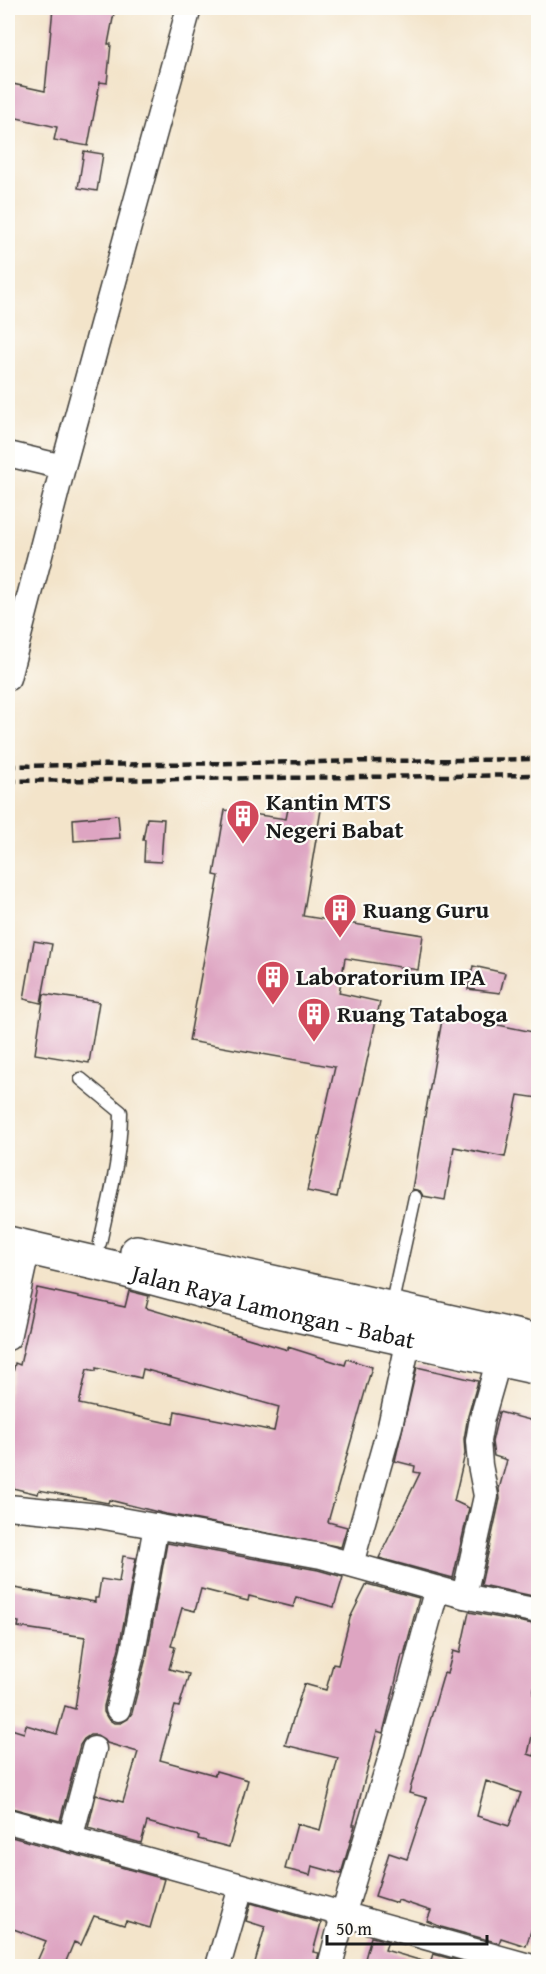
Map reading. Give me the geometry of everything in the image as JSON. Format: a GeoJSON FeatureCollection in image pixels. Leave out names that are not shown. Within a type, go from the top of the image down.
{"type":"FeatureCollection","features":[{"type":"Feature","properties":{"kind":"highway","name":"Jalan Raya Lamongan - Babat"},"geometry":{"type":"LineString","coordinates":[[8,1219],[538,1341]]}},
{"type":"Feature","properties":{"kind":"highway","name":"Jalan Raya Lamongan - Babat"},"geometry":{"type":"LineString","coordinates":[[18,1245],[120,1269],[269,1309],[538,1368]]}},
{"type":"Feature","properties":{"kind":"street"},"geometry":{"type":"LineString","coordinates":[[8,678],[63,467],[189,8]]}},
{"type":"Feature","properties":{"kind":"street"},"geometry":{"type":"LineString","coordinates":[[8,454],[63,467]]}},
{"type":"Feature","properties":{"kind":"street"},"geometry":{"type":"LineString","coordinates":[[8,1338],[18,1245]]}},
{"type":"Feature","properties":{"kind":"street"},"geometry":{"type":"LineString","coordinates":[[351,1564],[390,1426],[410,1339]]}},
{"type":"Feature","properties":{"kind":"street"},"geometry":{"type":"LineString","coordinates":[[464,1596],[486,1496],[478,1441],[482,1418],[499,1359]]}},
{"type":"Feature","properties":{"kind":"street"},"geometry":{"type":"LineString","coordinates":[[8,1506],[99,1516],[321,1556],[464,1596],[538,1611]]}},
{"type":"Feature","properties":{"kind":"street"},"geometry":{"type":"LineString","coordinates":[[118,1709],[133,1651],[156,1526]]}},
{"type":"Feature","properties":{"kind":"street"},"geometry":{"type":"LineString","coordinates":[[330,1966],[437,1588]]}},
{"type":"Feature","properties":{"kind":"street"},"geometry":{"type":"LineString","coordinates":[[70,1839],[94,1749]]}},
{"type":"Feature","properties":{"kind":"street"},"geometry":{"type":"LineString","coordinates":[[8,1821],[529,1966]]}},
{"type":"Feature","properties":{"kind":"street"},"geometry":{"type":"LineString","coordinates":[[218,1966],[241,1887]]}},
{"type":"Feature","properties":{"kind":"lane"},"geometry":{"type":"LineString","coordinates":[[81,1079],[121,1112],[112,1188],[100,1242]]}},
{"type":"Feature","properties":{"kind":"lane"},"geometry":{"type":"LineString","coordinates":[[391,1308],[415,1197]]}},
{"type":"Feature","properties":{"kind":"building"},"geometry":{"type":"Polygon","coordinates":[[[53,8],[115,8],[108,44],[111,44],[107,83],[100,82],[88,146],[54,140],[57,127],[8,116],[8,83],[45,91],[53,8]]]}},
{"type":"Feature","properties":{"kind":"building"},"geometry":{"type":"Polygon","coordinates":[[[84,151],[103,154],[97,191],[78,188],[84,151]]]}},
{"type":"Feature","properties":{"kind":"building"},"geometry":{"type":"Polygon","coordinates":[[[290,799],[322,804],[303,916],[423,935],[418,970],[345,958],[339,993],[380,1002],[337,1197],[307,1191],[335,1067],[189,1041],[219,876],[214,875],[225,810],[286,819],[290,799]]]}},
{"type":"Feature","properties":{"kind":"building"},"geometry":{"type":"Polygon","coordinates":[[[118,815],[120,838],[74,841],[73,819],[118,815]]]}},
{"type":"Feature","properties":{"kind":"building"},"geometry":{"type":"Polygon","coordinates":[[[147,818],[164,819],[161,862],[144,861],[145,840],[143,840],[147,818]]]}},
{"type":"Feature","properties":{"kind":"building"},"geometry":{"type":"Polygon","coordinates":[[[34,941],[52,944],[41,1003],[24,999],[34,941]]]}},
{"type":"Feature","properties":{"kind":"building"},"geometry":{"type":"Polygon","coordinates":[[[473,966],[505,973],[500,993],[468,989],[473,966]]]}},
{"type":"Feature","properties":{"kind":"building"},"geometry":{"type":"Polygon","coordinates":[[[44,994],[99,1002],[89,1063],[35,1054],[44,994]]]}},
{"type":"Feature","properties":{"kind":"building"},"geometry":{"type":"Polygon","coordinates":[[[443,1014],[538,1033],[538,1098],[518,1095],[505,1157],[454,1147],[445,1200],[423,1196],[420,1191],[412,1189],[443,1014]]]}},
{"type":"Feature","properties":{"kind":"building"},"geometry":{"type":"Polygon","coordinates":[[[37,1288],[125,1307],[129,1291],[149,1296],[146,1308],[345,1365],[347,1359],[372,1367],[328,1522],[347,1527],[341,1547],[166,1514],[109,1500],[108,1503],[39,1490],[38,1494],[8,1487],[8,1397],[15,1363],[20,1365],[37,1288]],[[96,1368],[96,1371],[87,1369],[79,1404],[173,1424],[175,1411],[274,1431],[279,1407],[143,1369],[141,1378],[96,1368]]]}},
{"type":"Feature","properties":{"kind":"building"},"geometry":{"type":"Polygon","coordinates":[[[417,1367],[478,1381],[468,1416],[464,1439],[465,1454],[454,1501],[469,1508],[453,1578],[379,1558],[420,1473],[414,1472],[415,1466],[395,1461],[417,1367]]]}},
{"type":"Feature","properties":{"kind":"building"},"geometry":{"type":"Polygon","coordinates":[[[499,1412],[538,1422],[538,1597],[481,1585],[500,1499],[499,1489],[507,1460],[494,1456],[492,1442],[499,1412]]]}},
{"type":"Feature","properties":{"kind":"building"},"geometry":{"type":"Polygon","coordinates":[[[167,1543],[318,1570],[343,1577],[334,1607],[296,1597],[293,1607],[249,1596],[248,1601],[201,1589],[195,1611],[182,1608],[171,1646],[175,1647],[169,1669],[189,1674],[179,1707],[175,1706],[160,1760],[215,1775],[216,1771],[248,1780],[229,1847],[147,1822],[141,1843],[88,1828],[96,1795],[123,1802],[138,1752],[107,1743],[97,1735],[90,1735],[80,1745],[60,1821],[8,1807],[8,1728],[24,1733],[26,1725],[57,1734],[65,1706],[75,1709],[85,1637],[18,1627],[19,1622],[8,1620],[8,1587],[95,1602],[95,1598],[98,1598],[101,1579],[119,1582],[123,1556],[136,1558],[119,1648],[104,1706],[108,1719],[114,1723],[121,1723],[132,1713],[147,1654],[167,1543]]]}},
{"type":"Feature","properties":{"kind":"building"},"geometry":{"type":"Polygon","coordinates":[[[367,1584],[419,1598],[383,1733],[377,1731],[341,1874],[312,1866],[310,1875],[285,1869],[297,1824],[320,1830],[338,1758],[285,1745],[304,1684],[326,1690],[333,1664],[338,1665],[350,1618],[367,1584]]]}},
{"type":"Feature","properties":{"kind":"building"},"geometry":{"type":"Polygon","coordinates":[[[469,1612],[538,1625],[538,1672],[533,1694],[538,1695],[538,1709],[528,1754],[534,1756],[538,1750],[538,1879],[533,1895],[538,1896],[538,1910],[526,1946],[501,1938],[499,1943],[441,1927],[427,1921],[431,1911],[398,1900],[397,1903],[375,1896],[389,1853],[407,1859],[427,1798],[409,1793],[444,1673],[447,1674],[453,1651],[460,1653],[469,1612]],[[486,1781],[477,1816],[509,1826],[521,1793],[486,1781]]]}},
{"type":"Feature","properties":{"kind":"building"},"geometry":{"type":"Polygon","coordinates":[[[8,1836],[164,1879],[150,1928],[126,1921],[124,1925],[94,1916],[81,1945],[74,1942],[64,1966],[35,1966],[46,1941],[8,1927],[8,1836]]]}},
{"type":"Feature","properties":{"kind":"building"},"geometry":{"type":"Polygon","coordinates":[[[251,1903],[321,1923],[313,1952],[319,1953],[316,1966],[254,1966],[265,1927],[246,1921],[251,1903]]]}},
{"type":"Feature","properties":{"kind":"building"},"geometry":{"type":"Polygon","coordinates":[[[371,1937],[388,1941],[385,1950],[426,1962],[425,1966],[363,1966],[371,1937]]]}},
{"type":"Feature","properties":{"kind":"building"},"geometry":{"type":"Polygon","coordinates":[[[433,1954],[478,1966],[429,1966],[433,1954]]]}},
{"type":"Feature","properties":{"kind":"railway"},"geometry":{"type":"LineString","coordinates":[[8,766],[538,759]]}},
{"type":"Feature","properties":{"kind":"railway"},"geometry":{"type":"LineString","coordinates":[[8,781],[538,775]]}},
{"type":"Feature","properties":{"kind":"place","name":"Kantin MTS Negeri Babat"},"geometry":{"type":"Point","coordinates":[243,845]}},
{"type":"Feature","properties":{"kind":"place","name":"Ruang Guru"},"geometry":{"type":"Point","coordinates":[340,939]}},
{"type":"Feature","properties":{"kind":"place","name":"Laboratorium IPA"},"geometry":{"type":"Point","coordinates":[273,1006]}},
{"type":"Feature","properties":{"kind":"place","name":"Ruang Tataboga"},"geometry":{"type":"Point","coordinates":[314,1043]}}]}
